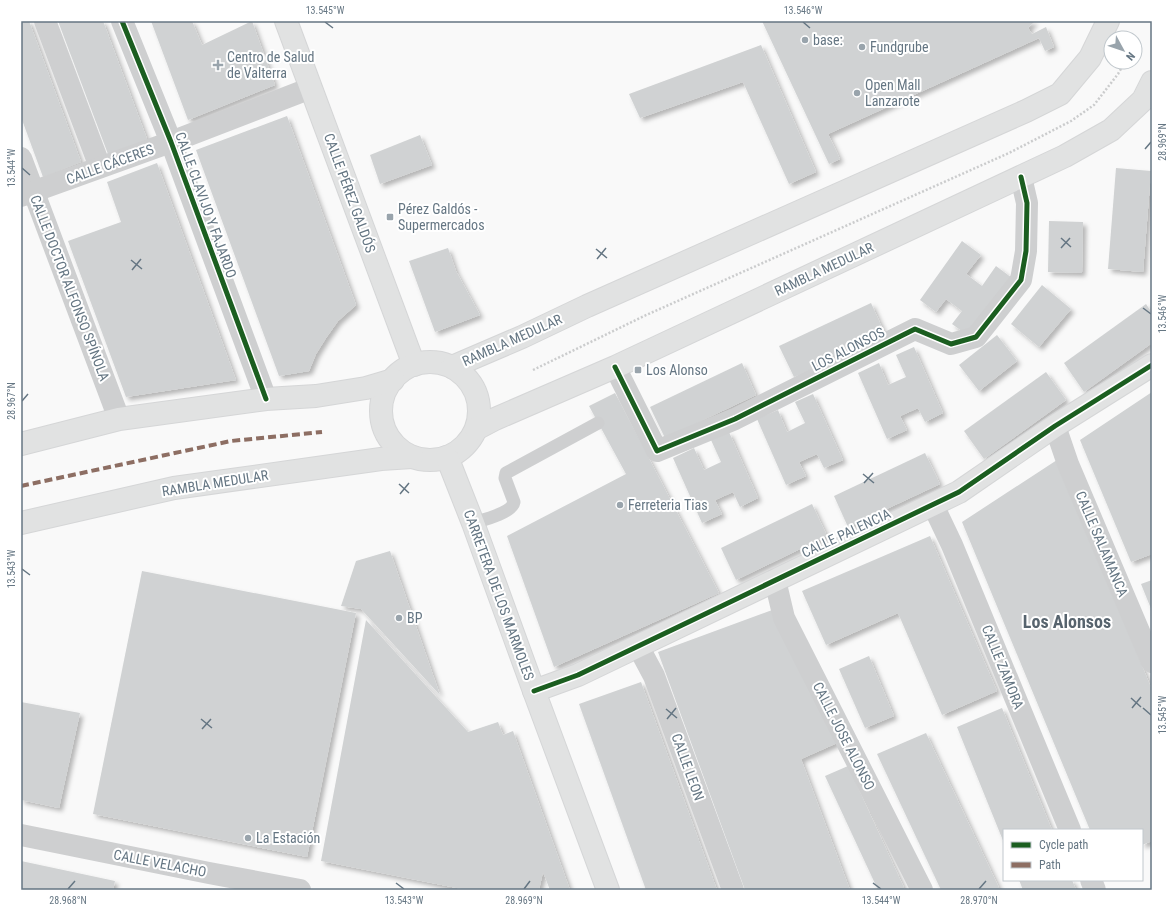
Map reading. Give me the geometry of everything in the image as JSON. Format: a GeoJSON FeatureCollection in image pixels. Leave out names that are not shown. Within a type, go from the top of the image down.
{"type":"FeatureCollection","features":[{"type":"Feature","properties":{"kind":"main road","name":"CALLE PÉREZ GALDÓS"},"geometry":{"type":"LineString","coordinates":[[286,21],[414,365]]}},
{"type":"Feature","properties":{"kind":"main road","name":"RAMBLA MEDULAR"},"geometry":{"type":"LineString","coordinates":[[452,367],[522,337],[594,302],[1026,111],[1060,94],[1090,58],[1108,21]]}},
{"type":"Feature","properties":{"kind":"main road","name":"RAMBLA MEDULAR"},"geometry":{"type":"LineString","coordinates":[[476,429],[502,416],[615,367],[1065,156],[1111,130],[1142,100],[1152,82]]}},
{"type":"Feature","properties":{"kind":"main road"},"geometry":{"type":"LineString","coordinates":[[427,362],[440,363],[452,367],[464,375],[473,387],[478,400],[479,415],[476,429],[469,441],[459,451],[447,457],[435,460],[423,460],[412,457],[398,449],[388,437],[383,423],[381,408],[385,393],[393,380],[402,371],[414,365],[427,362]]}},
{"type":"Feature","properties":{"kind":"main road","name":"CALLE PALENCIA"},"geometry":{"type":"LineString","coordinates":[[534,691],[578,675],[959,492],[1055,426],[1152,365]]}},
{"type":"Feature","properties":{"kind":"main road"},"geometry":{"type":"LineString","coordinates":[[21,444],[119,419],[266,399],[316,396],[366,388],[393,380]]}},
{"type":"Feature","properties":{"kind":"main road","name":"RAMBLA MEDULAR"},"geometry":{"type":"LineString","coordinates":[[21,523],[174,488],[381,459],[412,457]]}},
{"type":"Feature","properties":{"kind":"main road","name":"CARRETERA DE LOS MARMOLES"},"geometry":{"type":"LineString","coordinates":[[447,457],[473,523],[608,890]]}},
{"type":"Feature","properties":{"kind":"street"},"geometry":{"type":"LineString","coordinates":[[45,21],[100,167]]}},
{"type":"Feature","properties":{"kind":"street","name":"CALLE CLAVIJO Y FAJARDO"},"geometry":{"type":"LineString","coordinates":[[122,21],[170,142],[266,399]]}},
{"type":"Feature","properties":{"kind":"street","name":"CALLE CÁCERES"},"geometry":{"type":"LineString","coordinates":[[27,193],[170,142],[311,88]]}},
{"type":"Feature","properties":{"kind":"street","name":"CALLE DOCTOR ALFONSO SPÍNOLA"},"geometry":{"type":"LineString","coordinates":[[21,158],[27,193],[119,419]]}},
{"type":"Feature","properties":{"kind":"street","name":"LOS ALONSOS"},"geometry":{"type":"LineString","coordinates":[[615,367],[630,409],[657,451],[735,419],[915,329],[951,344],[976,336],[1021,280],[1026,251],[1027,203],[1021,177]]}},
{"type":"Feature","properties":{"kind":"street","name":"CALLE SALAMANCA"},"geometry":{"type":"LineString","coordinates":[[1055,426],[1068,464],[1152,662]]}},
{"type":"Feature","properties":{"kind":"street","name":"CALLE ZAMORA"},"geometry":{"type":"LineString","coordinates":[[933,505],[952,545],[1070,829]]}},
{"type":"Feature","properties":{"kind":"street","name":"CALLE JOSE ALONSO"},"geometry":{"type":"LineString","coordinates":[[775,580],[784,618],[922,890]]}},
{"type":"Feature","properties":{"kind":"street","name":"CALLE LEON"},"geometry":{"type":"LineString","coordinates":[[638,646],[654,676],[733,890]]}},
{"type":"Feature","properties":{"kind":"street","name":"CALLE VELACHO"},"geometry":{"type":"LineString","coordinates":[[21,835],[207,882],[300,890]]}},
{"type":"Feature","properties":{"kind":"lane"},"geometry":{"type":"LineString","coordinates":[[473,523],[510,509],[514,505],[504,478],[506,473],[598,424]]}},
{"type":"Feature","properties":{"kind":"path"},"geometry":{"type":"LineString","coordinates":[[533,370],[651,312],[1009,153],[1071,121],[1094,105],[1120,70]]}},
{"type":"Feature","properties":{"kind":"building"},"geometry":{"type":"Polygon","coordinates":[[[21,21],[29,21],[81,162],[43,177],[21,117],[21,21]]]}},
{"type":"Feature","properties":{"kind":"building"},"geometry":{"type":"Polygon","coordinates":[[[58,21],[103,21],[147,139],[108,154],[58,21]]]}},
{"type":"Feature","properties":{"kind":"building","name":"Centro de Salud de Valterra"},"geometry":{"type":"Polygon","coordinates":[[[151,21],[192,21],[202,45],[252,21],[275,85],[188,120],[151,21]]]}},
{"type":"Feature","properties":{"kind":"building","name":"Open Mall Lanzarote"},"geometry":{"type":"Polygon","coordinates":[[[762,21],[1035,21],[1028,28],[1032,34],[1046,27],[1054,47],[1045,51],[1039,38],[828,134],[840,159],[829,164],[762,21]]]}},
{"type":"Feature","properties":{"kind":"building"},"geometry":{"type":"Polygon","coordinates":[[[761,45],[816,172],[789,184],[743,82],[640,118],[629,94],[761,45]]]}},
{"type":"Feature","properties":{"kind":"building"},"geometry":{"type":"Polygon","coordinates":[[[287,116],[356,305],[338,321],[316,354],[309,371],[279,376],[196,150],[287,116]]]}},
{"type":"Feature","properties":{"kind":"building"},"geometry":{"type":"Polygon","coordinates":[[[420,135],[432,165],[380,184],[370,155],[420,135]]]}},
{"type":"Feature","properties":{"kind":"building"},"geometry":{"type":"Polygon","coordinates":[[[157,163],[236,380],[126,397],[68,241],[121,222],[107,182],[157,163]]]}},
{"type":"Feature","properties":{"kind":"building"},"geometry":{"type":"Polygon","coordinates":[[[1116,168],[1151,171],[1143,272],[1108,269],[1116,168]]]}},
{"type":"Feature","properties":{"kind":"building"},"geometry":{"type":"Polygon","coordinates":[[[1049,221],[1083,222],[1082,273],[1048,272],[1049,221]]]}},
{"type":"Feature","properties":{"kind":"building"},"geometry":{"type":"Polygon","coordinates":[[[962,241],[981,255],[966,274],[982,286],[996,266],[1012,278],[969,336],[952,324],[962,311],[946,299],[936,312],[920,300],[962,241]]]}},
{"type":"Feature","properties":{"kind":"building"},"geometry":{"type":"Polygon","coordinates":[[[448,248],[456,271],[480,315],[435,332],[409,261],[448,248]]]}},
{"type":"Feature","properties":{"kind":"building"},"geometry":{"type":"Polygon","coordinates":[[[1042,285],[1071,309],[1039,347],[1011,324],[1042,285]]]}},
{"type":"Feature","properties":{"kind":"building"},"geometry":{"type":"Polygon","coordinates":[[[871,303],[885,334],[794,377],[779,346],[871,303]]]}},
{"type":"Feature","properties":{"kind":"building"},"geometry":{"type":"Polygon","coordinates":[[[1146,304],[1152,313],[1152,343],[1084,392],[1064,363],[1146,304]]]}},
{"type":"Feature","properties":{"kind":"building"},"geometry":{"type":"Polygon","coordinates":[[[997,335],[1017,361],[979,391],[959,365],[997,335]]]}},
{"type":"Feature","properties":{"kind":"building"},"geometry":{"type":"Polygon","coordinates":[[[914,347],[943,413],[925,422],[918,408],[900,416],[907,430],[887,439],[858,373],[879,363],[888,385],[906,377],[896,355],[914,347]]]}},
{"type":"Feature","properties":{"kind":"building"},"geometry":{"type":"Polygon","coordinates":[[[742,363],[756,395],[665,438],[650,407],[742,363]]]}},
{"type":"Feature","properties":{"kind":"building"},"geometry":{"type":"Polygon","coordinates":[[[1046,372],[1066,400],[984,459],[964,431],[1046,372]]]}},
{"type":"Feature","properties":{"kind":"building"},"geometry":{"type":"Polygon","coordinates":[[[1152,392],[1152,554],[1131,562],[1080,440],[1152,392]]]}},
{"type":"Feature","properties":{"kind":"building","name":"Ferreteria Tias"},"geometry":{"type":"Polygon","coordinates":[[[615,393],[719,593],[554,667],[507,536],[626,474],[589,406],[615,393]]]}},
{"type":"Feature","properties":{"kind":"building"},"geometry":{"type":"Polygon","coordinates":[[[813,394],[843,460],[824,468],[817,454],[799,462],[806,476],[786,485],[757,419],[778,410],[787,432],[805,423],[795,402],[813,394]]]}},
{"type":"Feature","properties":{"kind":"building"},"geometry":{"type":"Polygon","coordinates":[[[729,432],[758,498],[740,507],[733,492],[715,500],[722,514],[702,523],[673,458],[694,448],[704,470],[721,462],[711,440],[729,432]]]}},
{"type":"Feature","properties":{"kind":"building"},"geometry":{"type":"Polygon","coordinates":[[[925,453],[940,484],[848,527],[834,496],[925,453]]]}},
{"type":"Feature","properties":{"kind":"building"},"geometry":{"type":"Polygon","coordinates":[[[1057,460],[1152,690],[1152,841],[1143,845],[1143,829],[1090,829],[962,522],[1057,460]]]}},
{"type":"Feature","properties":{"kind":"building"},"geometry":{"type":"Polygon","coordinates":[[[812,504],[827,536],[736,580],[721,548],[812,504]]]}},
{"type":"Feature","properties":{"kind":"building"},"geometry":{"type":"Polygon","coordinates":[[[930,536],[997,691],[942,715],[898,613],[826,645],[802,591],[930,536]]]}},
{"type":"Feature","properties":{"kind":"building"},"geometry":{"type":"Polygon","coordinates":[[[390,551],[440,695],[361,609],[341,606],[356,561],[390,551]]]}},
{"type":"Feature","properties":{"kind":"building"},"geometry":{"type":"Polygon","coordinates":[[[142,571],[356,613],[307,857],[93,814],[142,571]]]}},
{"type":"Feature","properties":{"kind":"building"},"geometry":{"type":"Polygon","coordinates":[[[1152,580],[1152,611],[1141,584],[1152,580]]]}},
{"type":"Feature","properties":{"kind":"building"},"geometry":{"type":"Polygon","coordinates":[[[775,609],[837,743],[801,759],[850,890],[745,890],[658,652],[775,609]]]}},
{"type":"Feature","properties":{"kind":"building"},"geometry":{"type":"Polygon","coordinates":[[[366,620],[468,732],[498,722],[503,735],[513,731],[570,890],[550,890],[543,872],[539,890],[467,890],[321,861],[366,620]]]}},
{"type":"Feature","properties":{"kind":"building"},"geometry":{"type":"Polygon","coordinates":[[[869,656],[894,716],[865,728],[839,669],[869,656]]]}},
{"type":"Feature","properties":{"kind":"building"},"geometry":{"type":"Polygon","coordinates":[[[641,682],[717,890],[646,890],[579,704],[641,682]]]}},
{"type":"Feature","properties":{"kind":"building"},"geometry":{"type":"Polygon","coordinates":[[[21,702],[80,713],[59,808],[21,800],[21,702]]]}},
{"type":"Feature","properties":{"kind":"building"},"geometry":{"type":"Polygon","coordinates":[[[1002,708],[1052,829],[1003,829],[1003,841],[957,727],[1002,708]]]}},
{"type":"Feature","properties":{"kind":"building"},"geometry":{"type":"Polygon","coordinates":[[[926,733],[1000,890],[941,890],[877,754],[926,733]]]}},
{"type":"Feature","properties":{"kind":"building"},"geometry":{"type":"Polygon","coordinates":[[[848,766],[905,890],[878,890],[825,776],[848,766]]]}},
{"type":"Feature","properties":{"kind":"building"},"geometry":{"type":"Polygon","coordinates":[[[21,861],[115,881],[113,890],[21,890],[21,861]]]}},
{"type":"Feature","properties":{"kind":"building"},"geometry":{"type":"Polygon","coordinates":[[[1019,881],[1072,881],[1076,890],[1023,890],[1019,881]]]}},
{"type":"Feature","properties":{"kind":"marked path"},"geometry":{"type":"LineString","coordinates":[[21,486],[231,441],[322,432]]}},
{"type":"Feature","properties":{"kind":"cycle path"},"geometry":{"type":"LineString","coordinates":[[122,21],[171,142],[266,399]]}},
{"type":"Feature","properties":{"kind":"cycle path"},"geometry":{"type":"LineString","coordinates":[[615,367],[657,451],[735,419],[915,329],[951,344],[976,337],[1021,280],[1026,251],[1027,203],[1021,177]]}},
{"type":"Feature","properties":{"kind":"cycle path"},"geometry":{"type":"LineString","coordinates":[[534,691],[578,675],[959,492],[1055,426],[1152,365]]}},
{"type":"Feature","properties":{"kind":"place","name":"base:"},"geometry":{"type":"Point","coordinates":[805,40]}},
{"type":"Feature","properties":{"kind":"place","name":"Fundgrube"},"geometry":{"type":"Point","coordinates":[862,47]}},
{"type":"Feature","properties":{"kind":"place","name":"Centro de Salud de Valterra"},"geometry":{"type":"Point","coordinates":[218,65]}},
{"type":"Feature","properties":{"kind":"place","name":"Open Mall Lanzarote"},"geometry":{"type":"Point","coordinates":[857,93]}},
{"type":"Feature","properties":{"kind":"place","name":"Pérez Galdós - Supermercados"},"geometry":{"type":"Point","coordinates":[390,217]}},
{"type":"Feature","properties":{"kind":"place","name":"Los Alonso"},"geometry":{"type":"Point","coordinates":[638,370]}},
{"type":"Feature","properties":{"kind":"place","name":"Ferreteria Tias"},"geometry":{"type":"Point","coordinates":[620,505]}},
{"type":"Feature","properties":{"kind":"place","name":"BP"},"geometry":{"type":"Point","coordinates":[399,618]}},
{"type":"Feature","properties":{"kind":"place","name":"La Estación"},"geometry":{"type":"Point","coordinates":[248,838]}},
{"type":"Feature","properties":{"kind":"district","name":"Los Alonsos"},"geometry":{"type":"Point","coordinates":[1067,621]}}]}
